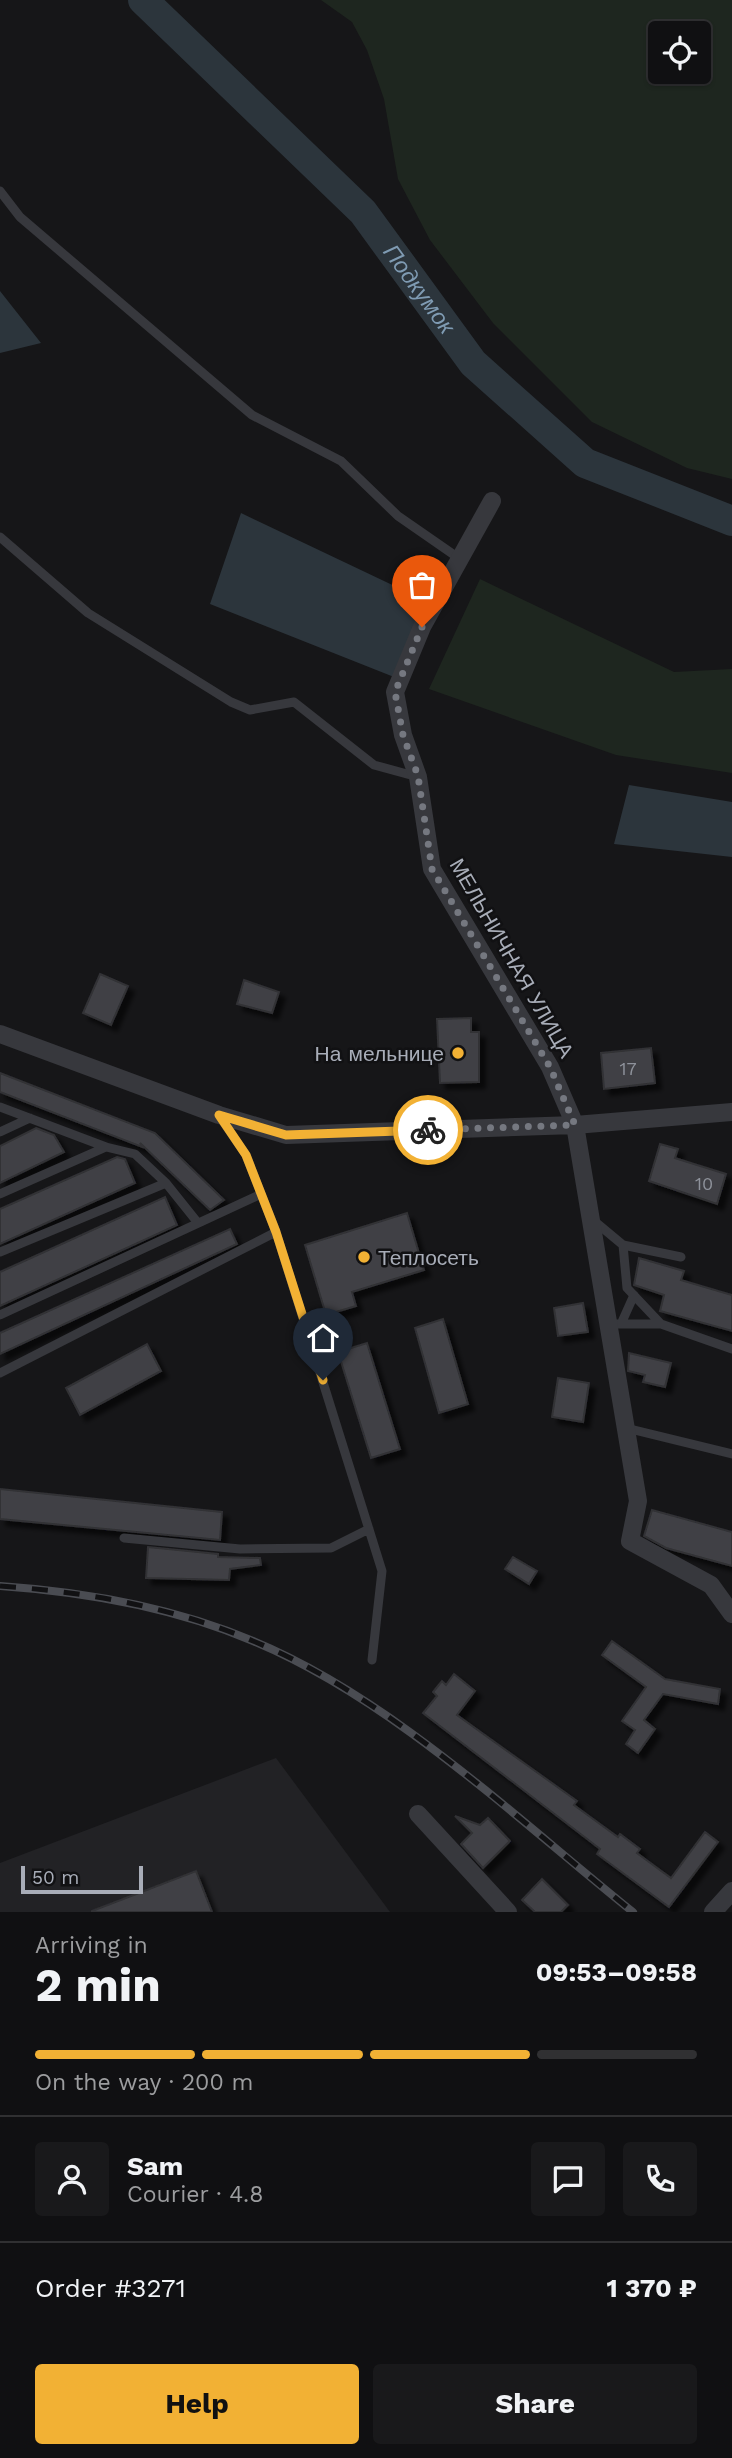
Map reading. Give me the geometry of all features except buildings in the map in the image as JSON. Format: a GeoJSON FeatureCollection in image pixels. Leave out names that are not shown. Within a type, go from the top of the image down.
{"type":"FeatureCollection","features":[{"type":"Feature","properties":{"kind":"street","name":"МЕЛЬНИЧНАЯ УЛИЦА"},"geometry":{"type":"LineString","coordinates":[[492,501],[422,627],[395,692],[403,735],[418,776],[432,869],[550,1067],[575,1125],[615,1324],[626,1428],[638,1501],[630,1541],[711,1585],[732,1614]]}},
{"type":"Feature","properties":{"kind":"street"},"geometry":{"type":"LineString","coordinates":[[0,1034],[219,1115],[286,1135],[575,1125],[732,1112]]}},
{"type":"Feature","properties":{"kind":"street"},"geometry":{"type":"LineString","coordinates":[[418,1814],[508,1912]]}},
{"type":"Feature","properties":{"kind":"street"},"geometry":{"type":"LineString","coordinates":[[713,1912],[732,1891]]}},
{"type":"Feature","properties":{"kind":"lane"},"geometry":{"type":"LineString","coordinates":[[0,191],[20,217],[252,415],[341,461],[398,516],[460,559]]}},
{"type":"Feature","properties":{"kind":"lane"},"geometry":{"type":"LineString","coordinates":[[0,537],[88,613],[230,702],[250,710],[294,702],[374,765],[418,776]]}},
{"type":"Feature","properties":{"kind":"lane"},"geometry":{"type":"LineString","coordinates":[[0,1107],[106,1147],[135,1154],[166,1183],[198,1223]]}},
{"type":"Feature","properties":{"kind":"lane"},"geometry":{"type":"LineString","coordinates":[[219,1115],[246,1155],[259,1195],[276,1232],[382,1571],[372,1660]]}},
{"type":"Feature","properties":{"kind":"lane"},"geometry":{"type":"LineString","coordinates":[[0,1132],[30,1118]]}},
{"type":"Feature","properties":{"kind":"lane"},"geometry":{"type":"LineString","coordinates":[[0,1194],[106,1147]]}},
{"type":"Feature","properties":{"kind":"lane"},"geometry":{"type":"LineString","coordinates":[[0,1252],[166,1183]]}},
{"type":"Feature","properties":{"kind":"lane"},"geometry":{"type":"LineString","coordinates":[[0,1315],[259,1195]]}},
{"type":"Feature","properties":{"kind":"lane"},"geometry":{"type":"LineString","coordinates":[[593,1220],[623,1245],[681,1257]]}},
{"type":"Feature","properties":{"kind":"lane"},"geometry":{"type":"LineString","coordinates":[[0,1373],[276,1232]]}},
{"type":"Feature","properties":{"kind":"lane"},"geometry":{"type":"LineString","coordinates":[[623,1245],[628,1288],[661,1324]]}},
{"type":"Feature","properties":{"kind":"lane"},"geometry":{"type":"LineString","coordinates":[[615,1324],[634,1295]]}},
{"type":"Feature","properties":{"kind":"lane"},"geometry":{"type":"LineString","coordinates":[[615,1324],[661,1324],[732,1349]]}},
{"type":"Feature","properties":{"kind":"lane"},"geometry":{"type":"LineString","coordinates":[[626,1428],[732,1454]]}},
{"type":"Feature","properties":{"kind":"lane"},"geometry":{"type":"LineString","coordinates":[[124,1538],[240,1549],[331,1548],[369,1529]]}},
{"type":"Feature","properties":{"kind":"shaded area"},"geometry":{"type":"Polygon","coordinates":[[[321,0],[732,0],[732,479],[687,468],[592,422],[493,323],[430,240],[398,179],[384,99],[367,50],[352,22],[321,0]]]}},
{"type":"Feature","properties":{"kind":"shaded area"},"geometry":{"type":"Polygon","coordinates":[[[0,291],[41,343],[0,353],[0,291]]]}},
{"type":"Feature","properties":{"kind":"shaded area"},"geometry":{"type":"Polygon","coordinates":[[[241,513],[424,600],[394,677],[210,604],[241,513]]]}},
{"type":"Feature","properties":{"kind":"shaded area"},"geometry":{"type":"Polygon","coordinates":[[[480,579],[674,672],[732,669],[732,773],[616,755],[429,689],[480,579]]]}},
{"type":"Feature","properties":{"kind":"shaded area"},"geometry":{"type":"Polygon","coordinates":[[[629,785],[732,802],[732,857],[614,844],[629,785]]]}},
{"type":"Feature","properties":{"kind":"shaded area"},"geometry":{"type":"Polygon","coordinates":[[[276,1758],[390,1912],[0,1912],[0,1863],[276,1758]]]}},
{"type":"Feature","properties":{"kind":"waterway","name":"Подкумок"},"geometry":{"type":"LineString","coordinates":[[143,0],[363,212],[473,363],[585,463],[732,521]]}},
{"type":"Feature","properties":{"kind":"railway"},"geometry":{"type":"LineString","coordinates":[[0,1586],[65,1592],[161,1610],[223,1629],[304,1665],[354,1694],[451,1763],[633,1912]]}},
{"type":"Feature","properties":{"kind":"way so far"},"geometry":{"type":"LineString","coordinates":[[422,627],[395,692],[403,735],[418,776],[432,869],[550,1067],[575,1125],[428,1130]]}},
{"type":"Feature","properties":{"kind":"place","name":"На мельнице"},"geometry":{"type":"Point","coordinates":[458,1053]}},
{"type":"Feature","properties":{"kind":"place","name":"Теплосеть"},"geometry":{"type":"Point","coordinates":[364,1257]}},
{"type":"Feature","properties":{"kind":"route"},"geometry":{"type":"LineString","coordinates":[[323,1380],[276,1232],[259,1195],[246,1155],[219,1115],[286,1135],[428,1130]]}}]}
